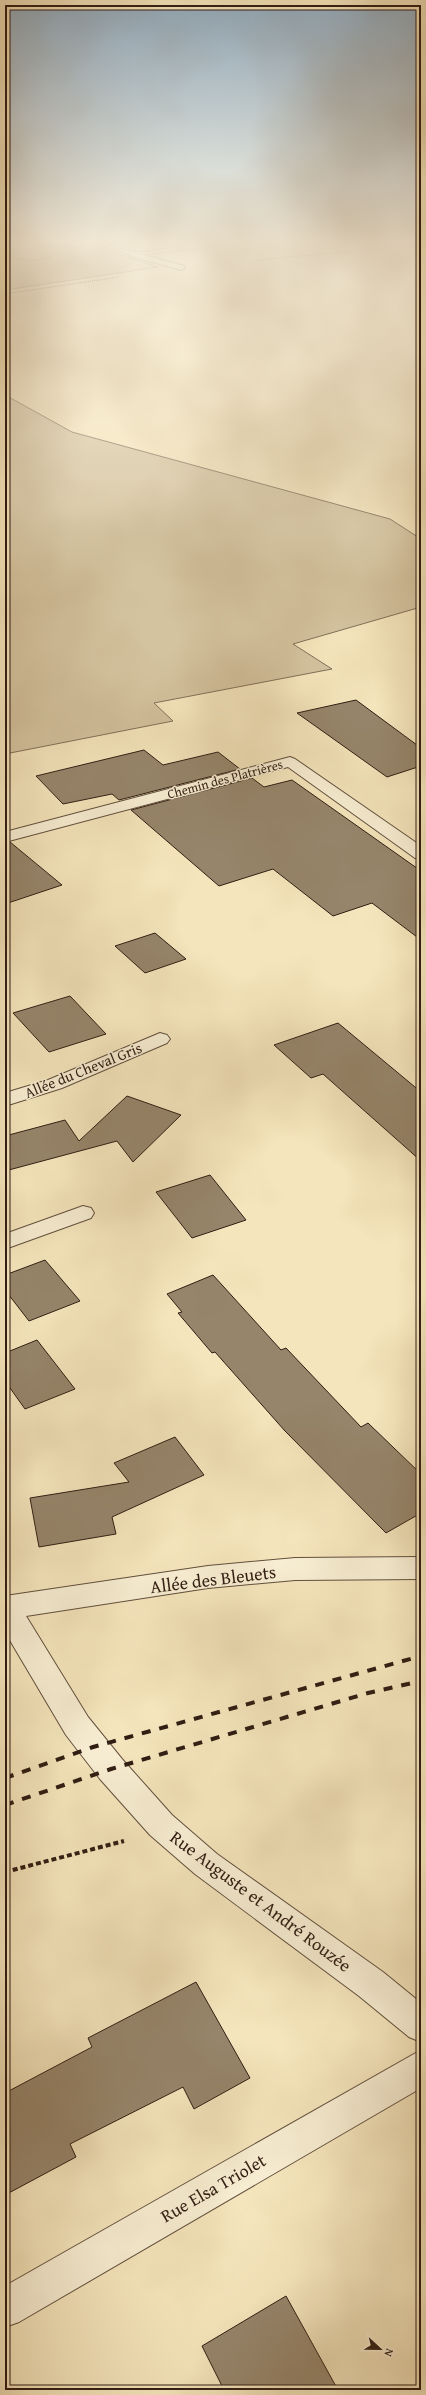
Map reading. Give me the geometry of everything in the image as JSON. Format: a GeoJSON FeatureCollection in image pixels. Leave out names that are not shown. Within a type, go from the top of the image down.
{"type":"FeatureCollection","features":[{"type":"Feature","properties":{"kind":"street","name":"Chemin des Platrières"},"geometry":{"type":"LineString","coordinates":[[5,837],[290,762],[421,854]]}},
{"type":"Feature","properties":{"kind":"street","name":"Allée du Cheval Gris"},"geometry":{"type":"LineString","coordinates":[[5,1100],[55,1084],[160,1039]]}},
{"type":"Feature","properties":{"kind":"street"},"geometry":{"type":"LineString","coordinates":[[5,1242],[83,1213]]}},
{"type":"Feature","properties":{"kind":"street","name":"Allée des Bleuets"},"geometry":{"type":"LineString","coordinates":[[5,1608],[208,1577],[295,1569],[421,1568]]}},
{"type":"Feature","properties":{"kind":"street","name":"Rue Auguste et André Rouzée"},"geometry":{"type":"LineString","coordinates":[[5,1608],[77,1726],[111,1769],[161,1825],[206,1864],[371,1984],[421,2025]]}},
{"type":"Feature","properties":{"kind":"street","name":"Rue Elsa Triolet"},"geometry":{"type":"LineString","coordinates":[[5,2308],[421,2068]]}},
{"type":"Feature","properties":{"kind":"path"},"geometry":{"type":"LineString","coordinates":[[5,1872],[115,1845],[161,1825]]}},
{"type":"Feature","properties":{"kind":"shaded area"},"geometry":{"type":"Polygon","coordinates":[[[5,395],[72,432],[390,519],[421,539],[421,607],[293,644],[332,669],[154,703],[173,721],[5,754],[5,395]]]}},
{"type":"Feature","properties":{"kind":"building"},"geometry":{"type":"Polygon","coordinates":[[[356,700],[421,748],[421,766],[387,777],[297,713],[356,700]]]}},
{"type":"Feature","properties":{"kind":"building"},"geometry":{"type":"Polygon","coordinates":[[[144,750],[163,765],[218,752],[240,769],[119,800],[112,794],[63,804],[36,776],[144,750]]]}},
{"type":"Feature","properties":{"kind":"building"},"geometry":{"type":"Polygon","coordinates":[[[252,778],[264,787],[292,780],[421,871],[421,940],[372,903],[333,916],[273,869],[219,886],[131,810],[252,778]]]}},
{"type":"Feature","properties":{"kind":"building"},"geometry":{"type":"Polygon","coordinates":[[[10,842],[62,885],[5,904],[5,843],[10,842]]]}},
{"type":"Feature","properties":{"kind":"building"},"geometry":{"type":"Polygon","coordinates":[[[155,933],[186,959],[145,973],[115,946],[155,933]]]}},
{"type":"Feature","properties":{"kind":"building"},"geometry":{"type":"Polygon","coordinates":[[[70,996],[106,1034],[49,1052],[13,1013],[70,996]]]}},
{"type":"Feature","properties":{"kind":"building"},"geometry":{"type":"Polygon","coordinates":[[[338,1023],[421,1092],[421,1161],[323,1074],[311,1078],[274,1045],[338,1023]]]}},
{"type":"Feature","properties":{"kind":"building"},"geometry":{"type":"Polygon","coordinates":[[[127,1096],[181,1115],[133,1162],[117,1141],[5,1171],[5,1136],[65,1120],[79,1141],[127,1096]]]}},
{"type":"Feature","properties":{"kind":"building"},"geometry":{"type":"Polygon","coordinates":[[[210,1175],[246,1220],[192,1238],[156,1192],[210,1175]]]}},
{"type":"Feature","properties":{"kind":"building"},"geometry":{"type":"Polygon","coordinates":[[[45,1260],[80,1301],[29,1321],[5,1290],[5,1275],[45,1260]]]}},
{"type":"Feature","properties":{"kind":"building"},"geometry":{"type":"Polygon","coordinates":[[[213,1275],[281,1350],[286,1348],[361,1427],[368,1423],[421,1474],[421,1513],[386,1533],[285,1431],[215,1352],[212,1353],[178,1313],[182,1312],[167,1294],[213,1275]]]}},
{"type":"Feature","properties":{"kind":"building"},"geometry":{"type":"Polygon","coordinates":[[[37,1340],[75,1389],[25,1409],[5,1381],[5,1353],[37,1340]]]}},
{"type":"Feature","properties":{"kind":"building"},"geometry":{"type":"Polygon","coordinates":[[[175,1437],[204,1475],[112,1517],[116,1534],[39,1547],[30,1498],[129,1482],[114,1463],[175,1437]]]}},
{"type":"Feature","properties":{"kind":"building"},"geometry":{"type":"Polygon","coordinates":[[[196,1982],[250,2078],[194,2109],[183,2087],[70,2144],[76,2157],[5,2195],[5,2093],[92,2047],[88,2038],[196,1982]]]}},
{"type":"Feature","properties":{"kind":"building"},"geometry":{"type":"Polygon","coordinates":[[[286,2296],[338,2390],[224,2390],[202,2346],[286,2296]]]}},
{"type":"Feature","properties":{"kind":"railway"},"geometry":{"type":"LineString","coordinates":[[5,1778],[93,1747],[421,1656]]}},
{"type":"Feature","properties":{"kind":"railway"},"geometry":{"type":"LineString","coordinates":[[5,1805],[111,1769],[368,1693],[421,1681]]}}]}
